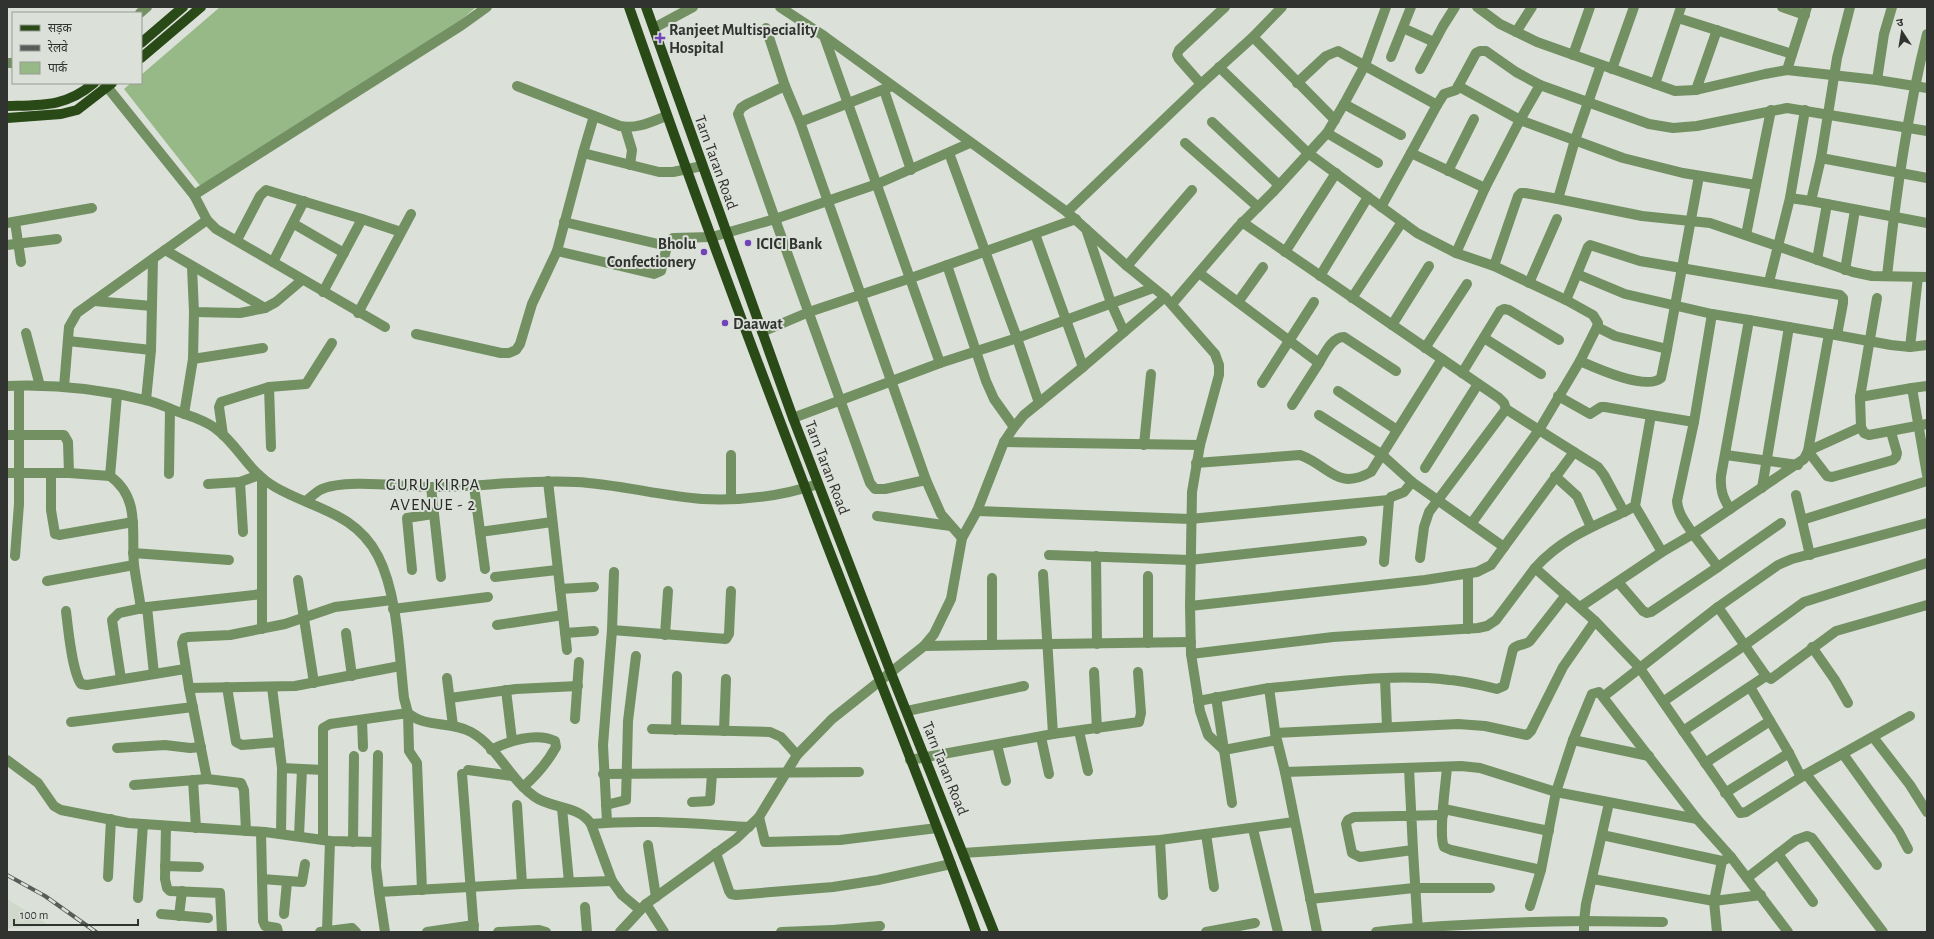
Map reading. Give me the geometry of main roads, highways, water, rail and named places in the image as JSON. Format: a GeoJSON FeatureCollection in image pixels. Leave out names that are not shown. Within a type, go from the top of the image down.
{"type":"FeatureCollection","features":[{"type":"Feature","properties":{"kind":"main road"},"geometry":{"type":"LineString","coordinates":[[142,42],[183,7]]}},
{"type":"Feature","properties":{"kind":"main road"},"geometry":{"type":"LineString","coordinates":[[142,57],[201,7]]}},
{"type":"Feature","properties":{"kind":"main road","name":"Tarn Taran Road"},"geometry":{"type":"LineString","coordinates":[[628,7],[666,116],[805,488],[976,932]]}},
{"type":"Feature","properties":{"kind":"main road","name":"Tarn Taran Road"},"geometry":{"type":"LineString","coordinates":[[646,7],[793,418],[891,673],[994,932]]}},
{"type":"Feature","properties":{"kind":"main road"},"geometry":{"type":"LineString","coordinates":[[7,106],[60,102],[72,99],[93,84]]}},
{"type":"Feature","properties":{"kind":"main road"},"geometry":{"type":"LineString","coordinates":[[7,118],[61,114],[76,110],[108,84]]}},
{"type":"Feature","properties":{"kind":"railway"},"geometry":{"type":"LineString","coordinates":[[7,875],[45,896],[96,932]]}},
{"type":"Feature","properties":{"kind":"place","name":"Ranjeet Multispeciality Hospital"},"geometry":{"type":"Point","coordinates":[660,38]}},
{"type":"Feature","properties":{"kind":"place","name":"ICICI Bank"},"geometry":{"type":"Point","coordinates":[748,243]}},
{"type":"Feature","properties":{"kind":"place","name":"Bholu Confectionery"},"geometry":{"type":"Point","coordinates":[704,252]}},
{"type":"Feature","properties":{"kind":"place","name":"Daawat"},"geometry":{"type":"Point","coordinates":[725,323]}},
{"type":"Feature","properties":{"kind":"district","name":"GURU KIRPA AVENUE - 2"},"geometry":{"type":"Point","coordinates":[433,494]}}]}
